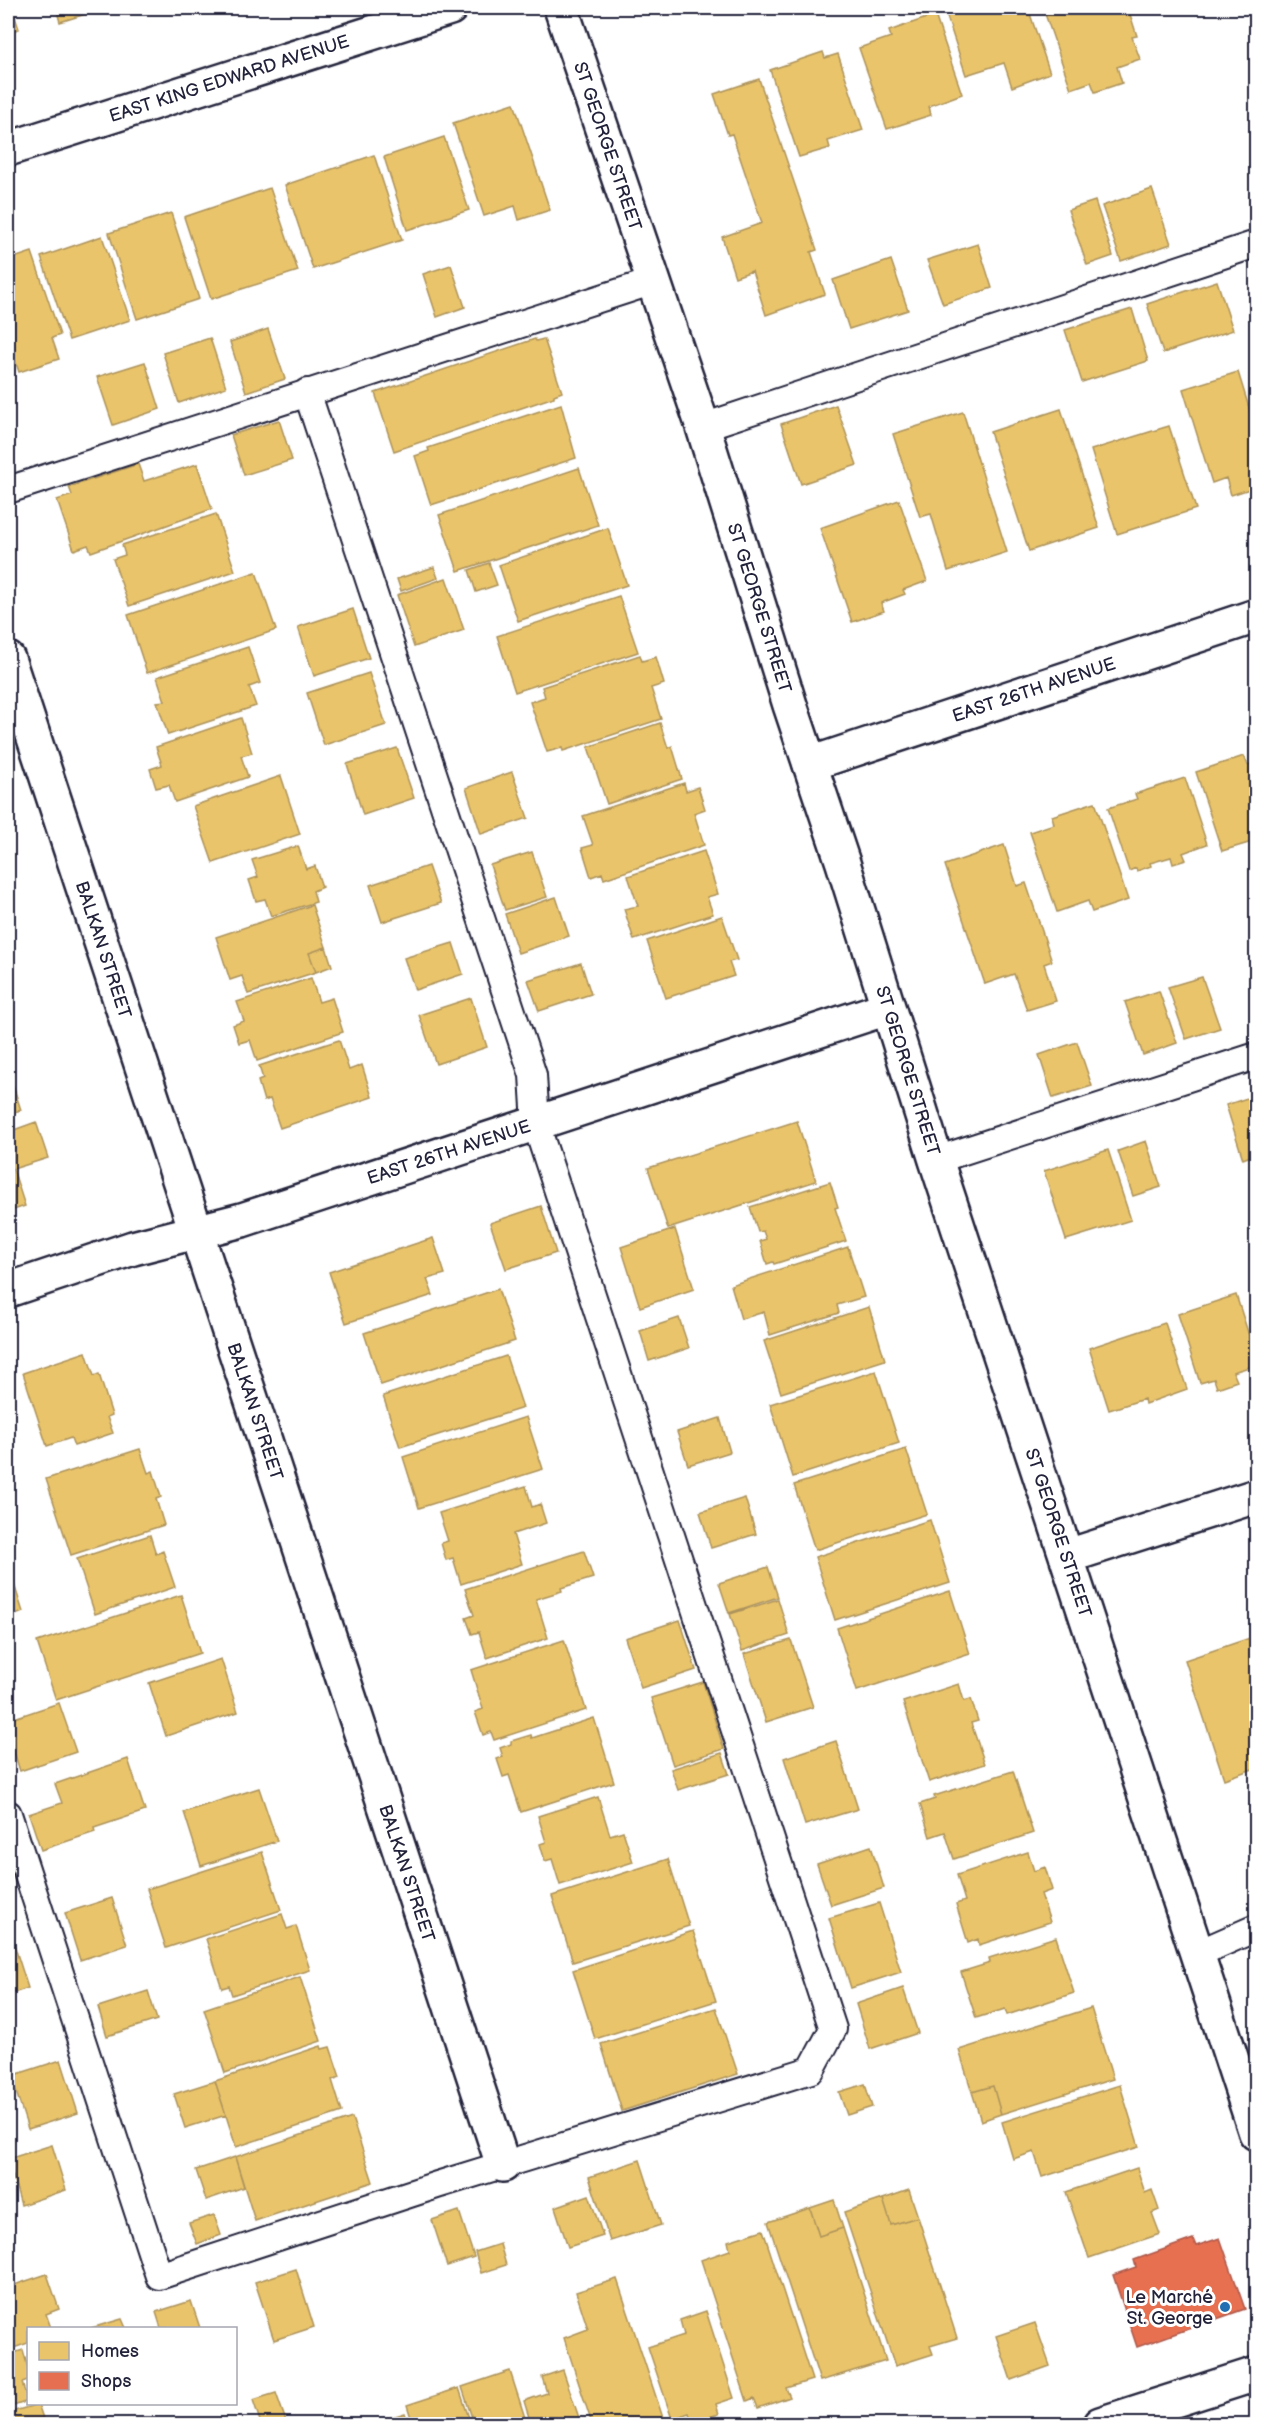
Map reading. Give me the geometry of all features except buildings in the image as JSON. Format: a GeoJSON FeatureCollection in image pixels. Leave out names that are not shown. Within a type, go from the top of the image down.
{"type":"FeatureCollection","features":[{"type":"Feature","properties":{"kind":"street","name":"EAST KING EDWARD AVENUE"},"geometry":{"type":"LineString","coordinates":[[8,149],[450,8]]}},
{"type":"Feature","properties":{"kind":"street","name":"ST GEORGE STREET"},"geometry":{"type":"LineString","coordinates":[[561,8],[703,427],[936,1160],[1257,2133]]}},
{"type":"Feature","properties":{"kind":"street","name":"EAST 26TH AVENUE"},"geometry":{"type":"LineString","coordinates":[[810,764],[1257,616]]}},
{"type":"Feature","properties":{"kind":"street","name":"BALKAN STREET"},"geometry":{"type":"LineString","coordinates":[[8,659],[503,2165]]}},
{"type":"Feature","properties":{"kind":"street","name":"EAST 26TH AVENUE"},"geometry":{"type":"LineString","coordinates":[[8,1290],[133,1248],[242,1220],[887,1008]]}},
{"type":"Feature","properties":{"kind":"street"},"geometry":{"type":"LineString","coordinates":[[1068,1556],[1257,1496]]}},
{"type":"Feature","properties":{"kind":"street"},"geometry":{"type":"LineString","coordinates":[[1100,2424],[1257,2374]]}},
{"type":"Feature","properties":{"kind":"lane"},"geometry":{"type":"LineString","coordinates":[[703,427],[1257,243]]}},
{"type":"Feature","properties":{"kind":"lane"},"geometry":{"type":"LineString","coordinates":[[8,490],[654,281]]}},
{"type":"Feature","properties":{"kind":"lane"},"geometry":{"type":"LineString","coordinates":[[8,1814],[159,2276],[503,2165],[811,2070],[833,2029],[536,1124],[533,1075],[307,392]]}},
{"type":"Feature","properties":{"kind":"lane"},"geometry":{"type":"LineString","coordinates":[[936,1160],[1257,1056]]}},
{"type":"Feature","properties":{"kind":"lane"},"geometry":{"type":"LineString","coordinates":[[1199,1953],[1257,1928]]}},
{"type":"Feature","properties":{"kind":"place","name":"Le Marché St. George"},"geometry":{"type":"Point","coordinates":[1225,2307]}}]}
